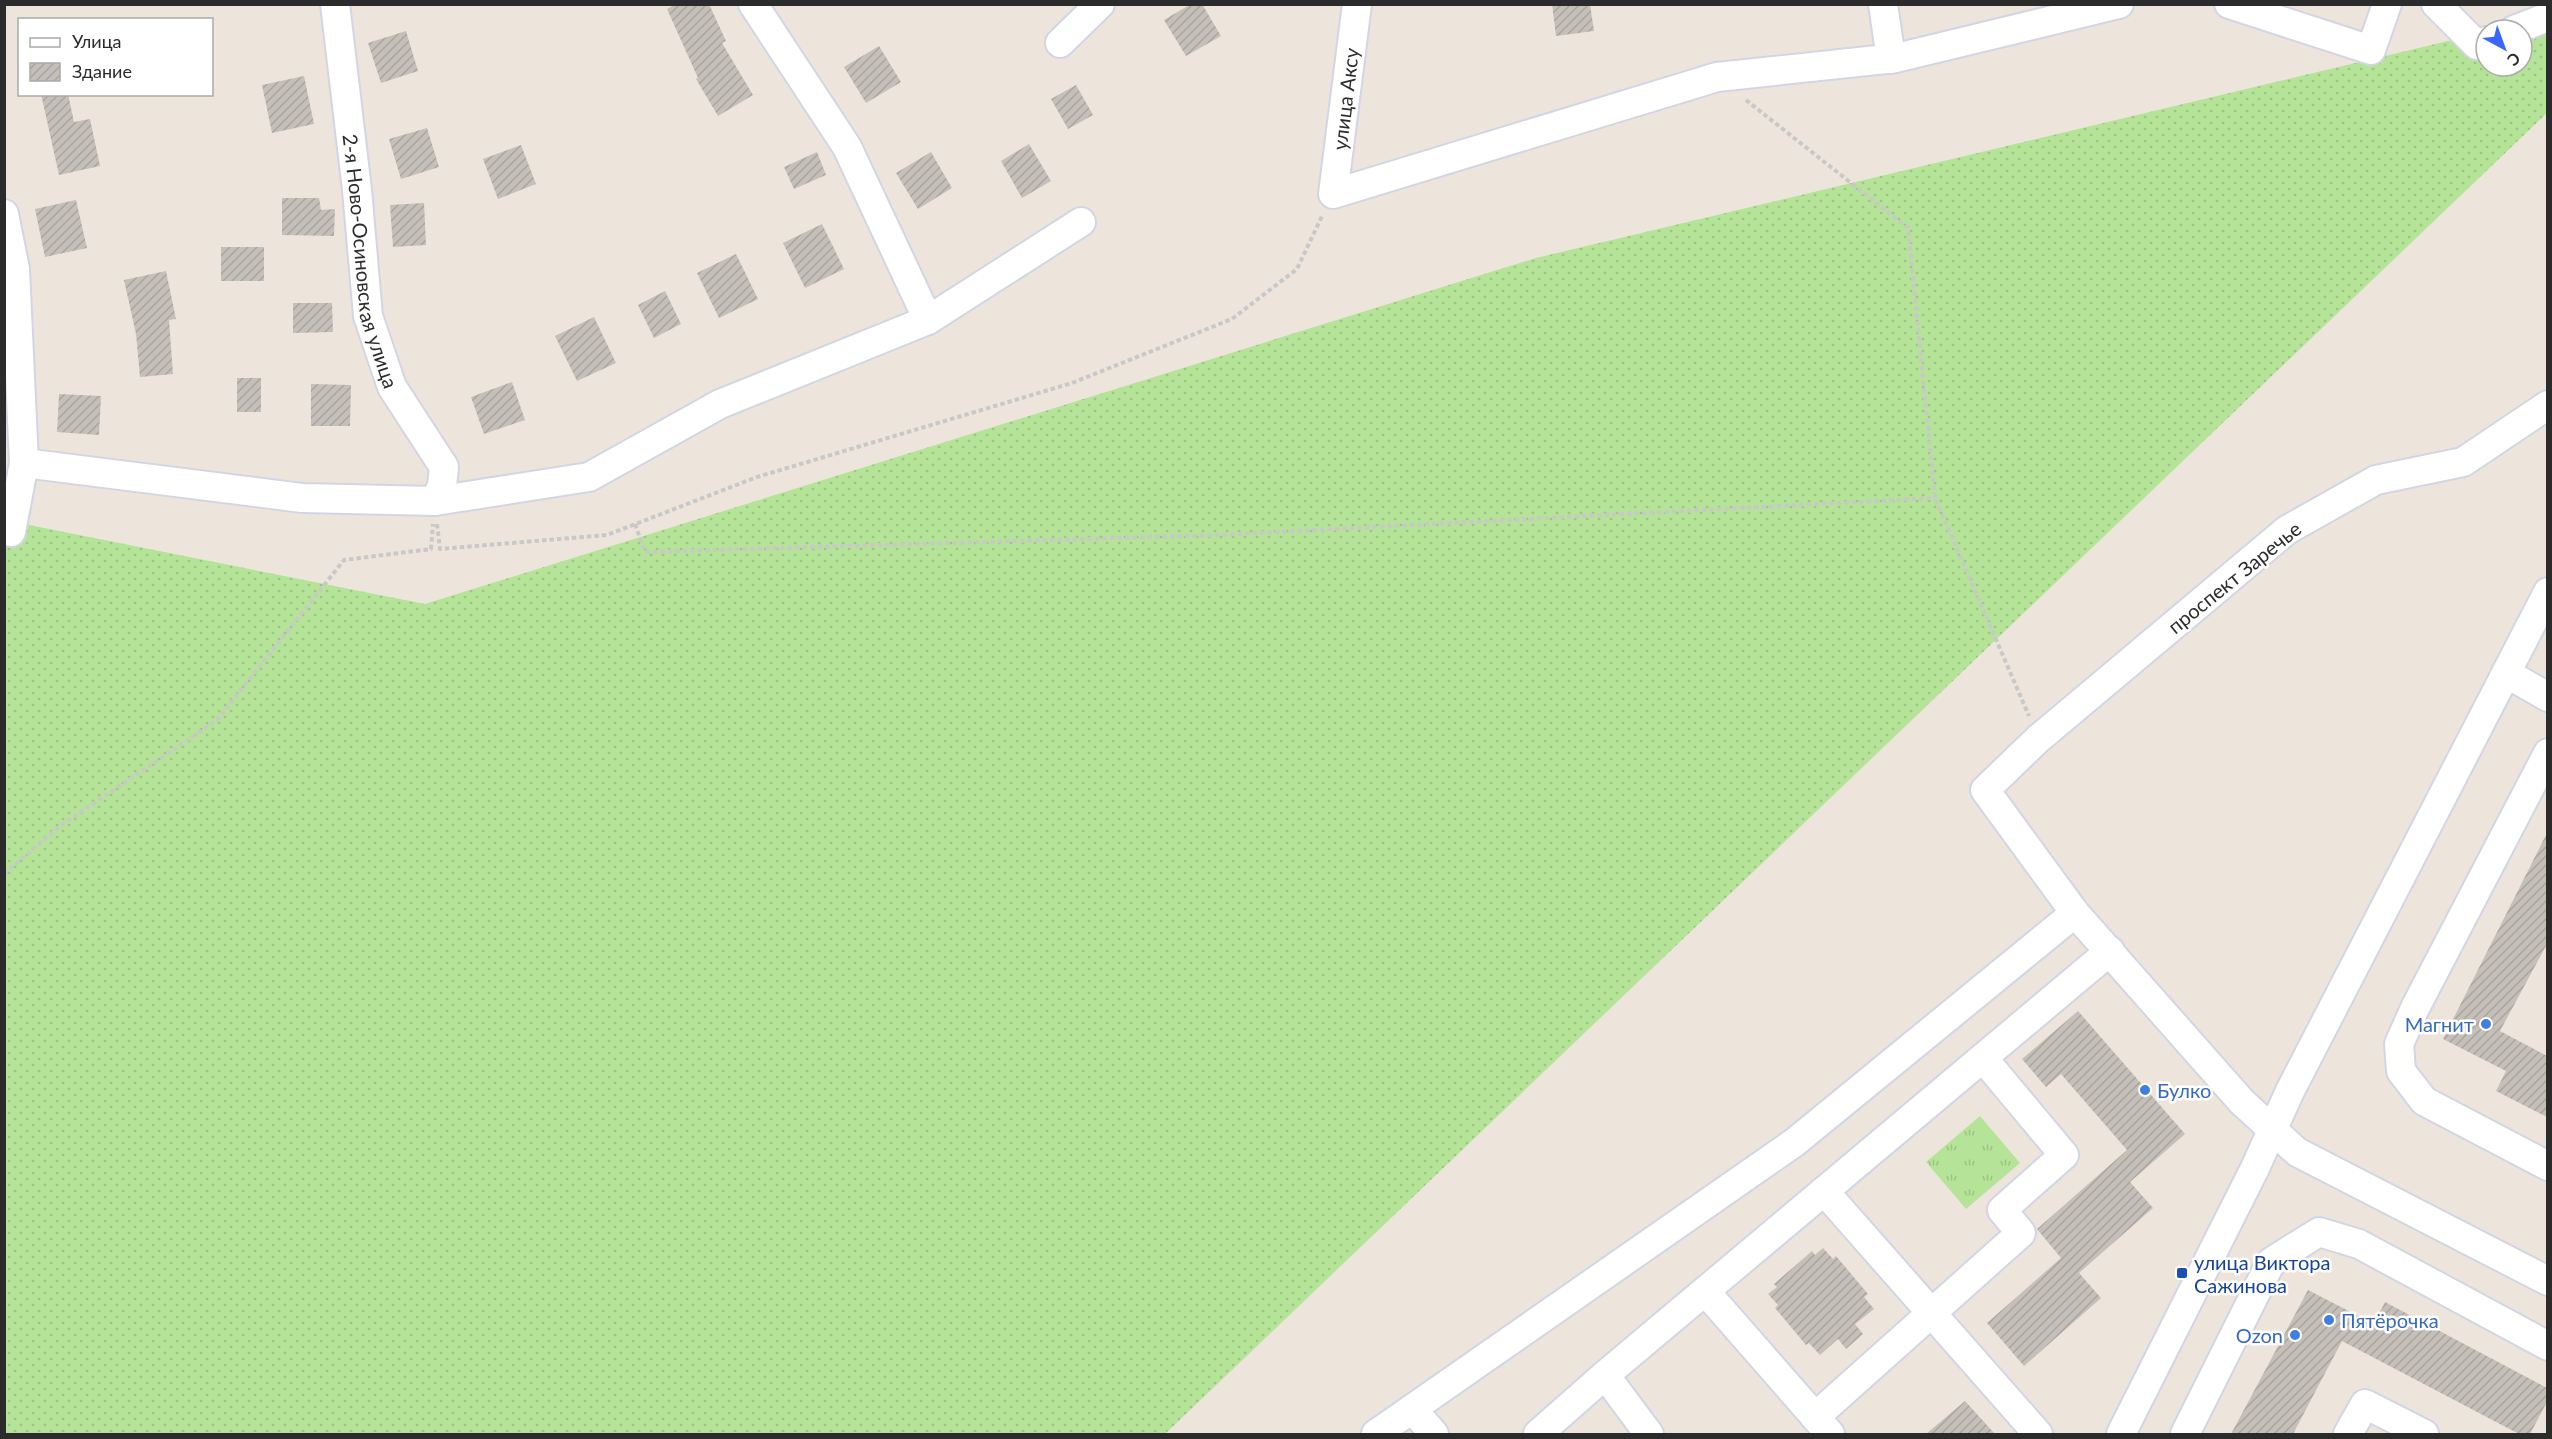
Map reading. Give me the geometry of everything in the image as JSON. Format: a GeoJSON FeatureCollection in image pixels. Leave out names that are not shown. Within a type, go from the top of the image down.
{"type":"FeatureCollection","features":[{"type":"Feature","properties":{"kind":"street","name":"2-я Ново-Осиновская улица"},"geometry":{"type":"LineString","coordinates":[[335,4],[339,18],[368,316],[392,387],[444,467],[442,486],[435,501]]}},
{"type":"Feature","properties":{"kind":"street"},"geometry":{"type":"LineString","coordinates":[[753,4],[847,147],[928,320]]}},
{"type":"Feature","properties":{"kind":"street"},"geometry":{"type":"LineString","coordinates":[[1060,43],[1100,4]]}},
{"type":"Feature","properties":{"kind":"street","name":"улица Аксу"},"geometry":{"type":"LineString","coordinates":[[1333,194],[1357,4]]}},
{"type":"Feature","properties":{"kind":"street"},"geometry":{"type":"LineString","coordinates":[[1883,4],[1891,59]]}},
{"type":"Feature","properties":{"kind":"street"},"geometry":{"type":"LineString","coordinates":[[1333,194],[1716,77],[1891,59],[2119,4]]}},
{"type":"Feature","properties":{"kind":"street"},"geometry":{"type":"LineString","coordinates":[[2229,4],[2371,50],[2387,4]]}},
{"type":"Feature","properties":{"kind":"street"},"geometry":{"type":"LineString","coordinates":[[2436,4],[2474,42]]}},
{"type":"Feature","properties":{"kind":"street"},"geometry":{"type":"LineString","coordinates":[[4,214],[15,269],[24,463],[11,532],[4,531]]}},
{"type":"Feature","properties":{"kind":"street"},"geometry":{"type":"LineString","coordinates":[[24,463],[302,498],[435,501],[589,477],[720,404],[928,320],[1081,222]]}},
{"type":"Feature","properties":{"kind":"street","name":"проспект Заречье"},"geometry":{"type":"LineString","coordinates":[[2075,913],[1985,790],[2038,739],[2287,530],[2376,480],[2463,462],[2547,405]]}},
{"type":"Feature","properties":{"kind":"street"},"geometry":{"type":"LineString","coordinates":[[2121,1434],[2290,1091],[2547,592]]}},
{"type":"Feature","properties":{"kind":"street"},"geometry":{"type":"LineString","coordinates":[[2505,673],[2547,697]]}},
{"type":"Feature","properties":{"kind":"street"},"geometry":{"type":"LineString","coordinates":[[2547,753],[2415,1008],[2399,1044],[2401,1071],[2424,1101],[2547,1166]]}},
{"type":"Feature","properties":{"kind":"street"},"geometry":{"type":"LineString","coordinates":[[1376,1434],[1795,1142],[2075,913],[2242,1102],[2297,1152],[2547,1281]]}},
{"type":"Feature","properties":{"kind":"street"},"geometry":{"type":"LineString","coordinates":[[1538,1434],[1605,1375],[2110,951]]}},
{"type":"Feature","properties":{"kind":"street"},"geometry":{"type":"LineString","coordinates":[[1705,1291],[1822,1426],[1931,1312],[2021,1233],[2002,1210],[2064,1155],[1983,1058]]}},
{"type":"Feature","properties":{"kind":"street"},"geometry":{"type":"LineString","coordinates":[[1824,1191],[2038,1434]]}},
{"type":"Feature","properties":{"kind":"street"},"geometry":{"type":"LineString","coordinates":[[2186,1434],[2271,1262],[2319,1232],[2359,1244],[2547,1346]]}},
{"type":"Feature","properties":{"kind":"street"},"geometry":{"type":"LineString","coordinates":[[1605,1375],[1649,1434]]}},
{"type":"Feature","properties":{"kind":"street"},"geometry":{"type":"LineString","coordinates":[[2348,1434],[2365,1404],[2424,1434]]}},
{"type":"Feature","properties":{"kind":"street"},"geometry":{"type":"LineString","coordinates":[[1412,1409],[1434,1434]]}},
{"type":"Feature","properties":{"kind":"path"},"geometry":{"type":"LineString","coordinates":[[1716,77],[1908,228],[1935,498],[2038,739]]}},
{"type":"Feature","properties":{"kind":"path"},"geometry":{"type":"LineString","coordinates":[[435,501],[440,549],[607,535],[758,477],[1072,383],[1232,319],[1297,269],[1333,194]]}},
{"type":"Feature","properties":{"kind":"path"},"geometry":{"type":"LineString","coordinates":[[635,524],[645,552],[1218,534],[1935,498]]}},
{"type":"Feature","properties":{"kind":"path"},"geometry":{"type":"LineString","coordinates":[[4,874],[60,826],[218,720],[344,560],[431,549],[435,501]]}},
{"type":"Feature","properties":{"kind":"green space"},"geometry":{"type":"Polygon","coordinates":[[[2547,17],[2547,113],[1165,1434],[5,1434],[4,520],[425,604],[1536,258],[2474,35],[2474,78],[2534,78],[2534,20],[2547,17]]]}},
{"type":"Feature","properties":{"kind":"green space"},"geometry":{"type":"Polygon","coordinates":[[[1980,1116],[2020,1163],[1966,1209],[1926,1162],[1980,1116]]]}},
{"type":"Feature","properties":{"kind":"building"},"geometry":{"type":"Polygon","coordinates":[[[676,4],[709,4],[726,41],[722,43],[753,95],[718,116],[696,79],[698,78],[667,9],[676,4]]]}},
{"type":"Feature","properties":{"kind":"building"},"geometry":{"type":"Polygon","coordinates":[[[1191,4],[1202,4],[1221,36],[1186,56],[1164,20],[1191,4]]]}},
{"type":"Feature","properties":{"kind":"building"},"geometry":{"type":"Polygon","coordinates":[[[1552,4],[1590,4],[1594,31],[1556,36],[1552,4]]]}},
{"type":"Feature","properties":{"kind":"building"},"geometry":{"type":"Polygon","coordinates":[[[406,31],[418,71],[381,83],[368,43],[406,31]]]}},
{"type":"Feature","properties":{"kind":"building"},"geometry":{"type":"Polygon","coordinates":[[[879,46],[901,82],[866,103],[844,67],[879,46]]]}},
{"type":"Feature","properties":{"kind":"building"},"geometry":{"type":"Polygon","coordinates":[[[304,76],[314,124],[272,133],[262,85],[304,76]]]}},
{"type":"Feature","properties":{"kind":"building"},"geometry":{"type":"Polygon","coordinates":[[[1076,85],[1093,115],[1068,129],[1051,99],[1076,85]]]}},
{"type":"Feature","properties":{"kind":"building"},"geometry":{"type":"Polygon","coordinates":[[[41,96],[68,96],[74,122],[90,119],[100,166],[59,175],[41,96]]]}},
{"type":"Feature","properties":{"kind":"building"},"geometry":{"type":"Polygon","coordinates":[[[427,128],[439,167],[401,179],[389,139],[427,128]]]}},
{"type":"Feature","properties":{"kind":"building"},"geometry":{"type":"Polygon","coordinates":[[[1029,144],[1051,181],[1022,198],[1001,161],[1029,144]]]}},
{"type":"Feature","properties":{"kind":"building"},"geometry":{"type":"Polygon","coordinates":[[[521,145],[536,184],[498,199],[483,159],[521,145]]]}},
{"type":"Feature","properties":{"kind":"building"},"geometry":{"type":"Polygon","coordinates":[[[817,152],[826,175],[794,189],[784,167],[817,152]]]}},
{"type":"Feature","properties":{"kind":"building"},"geometry":{"type":"Polygon","coordinates":[[[931,152],[952,188],[918,209],[896,173],[931,152]]]}},
{"type":"Feature","properties":{"kind":"building"},"geometry":{"type":"Polygon","coordinates":[[[282,198],[319,198],[321,210],[335,209],[334,236],[282,235],[282,198]]]}},
{"type":"Feature","properties":{"kind":"building"},"geometry":{"type":"Polygon","coordinates":[[[76,200],[87,248],[45,257],[35,209],[76,200]]]}},
{"type":"Feature","properties":{"kind":"building"},"geometry":{"type":"Polygon","coordinates":[[[424,203],[426,245],[393,247],[390,205],[424,203]]]}},
{"type":"Feature","properties":{"kind":"building"},"geometry":{"type":"Polygon","coordinates":[[[822,224],[844,269],[805,288],[783,243],[822,224]]]}},
{"type":"Feature","properties":{"kind":"building"},"geometry":{"type":"Polygon","coordinates":[[[221,247],[264,247],[264,281],[221,281],[221,247]]]}},
{"type":"Feature","properties":{"kind":"building"},"geometry":{"type":"Polygon","coordinates":[[[736,254],[758,299],[719,318],[697,273],[736,254]]]}},
{"type":"Feature","properties":{"kind":"building"},"geometry":{"type":"Polygon","coordinates":[[[166,271],[176,319],[169,320],[173,374],[140,377],[136,334],[124,280],[166,271]]]}},
{"type":"Feature","properties":{"kind":"building"},"geometry":{"type":"Polygon","coordinates":[[[665,291],[681,324],[654,338],[638,305],[665,291]]]}},
{"type":"Feature","properties":{"kind":"building"},"geometry":{"type":"Polygon","coordinates":[[[293,303],[332,303],[333,332],[293,333],[293,303]]]}},
{"type":"Feature","properties":{"kind":"building"},"geometry":{"type":"Polygon","coordinates":[[[594,317],[616,363],[577,381],[555,336],[594,317]]]}},
{"type":"Feature","properties":{"kind":"building"},"geometry":{"type":"Polygon","coordinates":[[[237,378],[261,378],[261,412],[237,412],[237,378]]]}},
{"type":"Feature","properties":{"kind":"building"},"geometry":{"type":"Polygon","coordinates":[[[512,382],[525,420],[484,434],[471,397],[512,382]]]}},
{"type":"Feature","properties":{"kind":"building"},"geometry":{"type":"Polygon","coordinates":[[[311,384],[351,385],[350,426],[311,426],[311,384]]]}},
{"type":"Feature","properties":{"kind":"building"},"geometry":{"type":"Polygon","coordinates":[[[59,394],[101,396],[99,435],[57,432],[59,394]]]}},
{"type":"Feature","properties":{"kind":"building"},"geometry":{"type":"Polygon","coordinates":[[[2547,833],[2547,944],[2500,1031],[2547,1056],[2547,1117],[2496,1091],[2506,1071],[2443,1039],[2547,833]]]}},
{"type":"Feature","properties":{"kind":"building"},"geometry":{"type":"Polygon","coordinates":[[[2078,1011],[2185,1134],[2130,1182],[2153,1208],[2079,1273],[2101,1298],[2024,1366],[1987,1323],[2061,1258],[2037,1229],[2127,1150],[2061,1074],[2046,1087],[2022,1059],[2078,1011]]]}},
{"type":"Feature","properties":{"kind":"building"},"geometry":{"type":"Polygon","coordinates":[[[1823,1248],[1833,1259],[1836,1256],[1868,1294],[1864,1297],[1874,1309],[1855,1324],[1863,1334],[1846,1349],[1838,1339],[1820,1355],[1809,1343],[1806,1345],[1775,1308],[1778,1305],[1768,1294],[1777,1287],[1774,1284],[1812,1251],[1815,1255],[1823,1248]]]}},
{"type":"Feature","properties":{"kind":"building"},"geometry":{"type":"Polygon","coordinates":[[[2308,1290],[2374,1324],[2385,1302],[2547,1388],[2547,1402],[2530,1434],[2519,1434],[2342,1341],[2293,1434],[2231,1434],[2308,1290]]]}},
{"type":"Feature","properties":{"kind":"building"},"geometry":{"type":"Polygon","coordinates":[[[1965,1401],[1995,1434],[1926,1434],[1965,1401]]]}},
{"type":"Feature","properties":{"kind":"place","name":"Магнит"},"geometry":{"type":"Point","coordinates":[2486,1024]}},
{"type":"Feature","properties":{"kind":"place","name":"Булко"},"geometry":{"type":"Point","coordinates":[2145,1090]}},
{"type":"Feature","properties":{"kind":"place","name":"улица Виктора Сажинова"},"geometry":{"type":"Point","coordinates":[2182,1273]}},
{"type":"Feature","properties":{"kind":"place","name":"Пятёрочка"},"geometry":{"type":"Point","coordinates":[2329,1320]}},
{"type":"Feature","properties":{"kind":"place","name":"Ozon"},"geometry":{"type":"Point","coordinates":[2295,1335]}}]}
